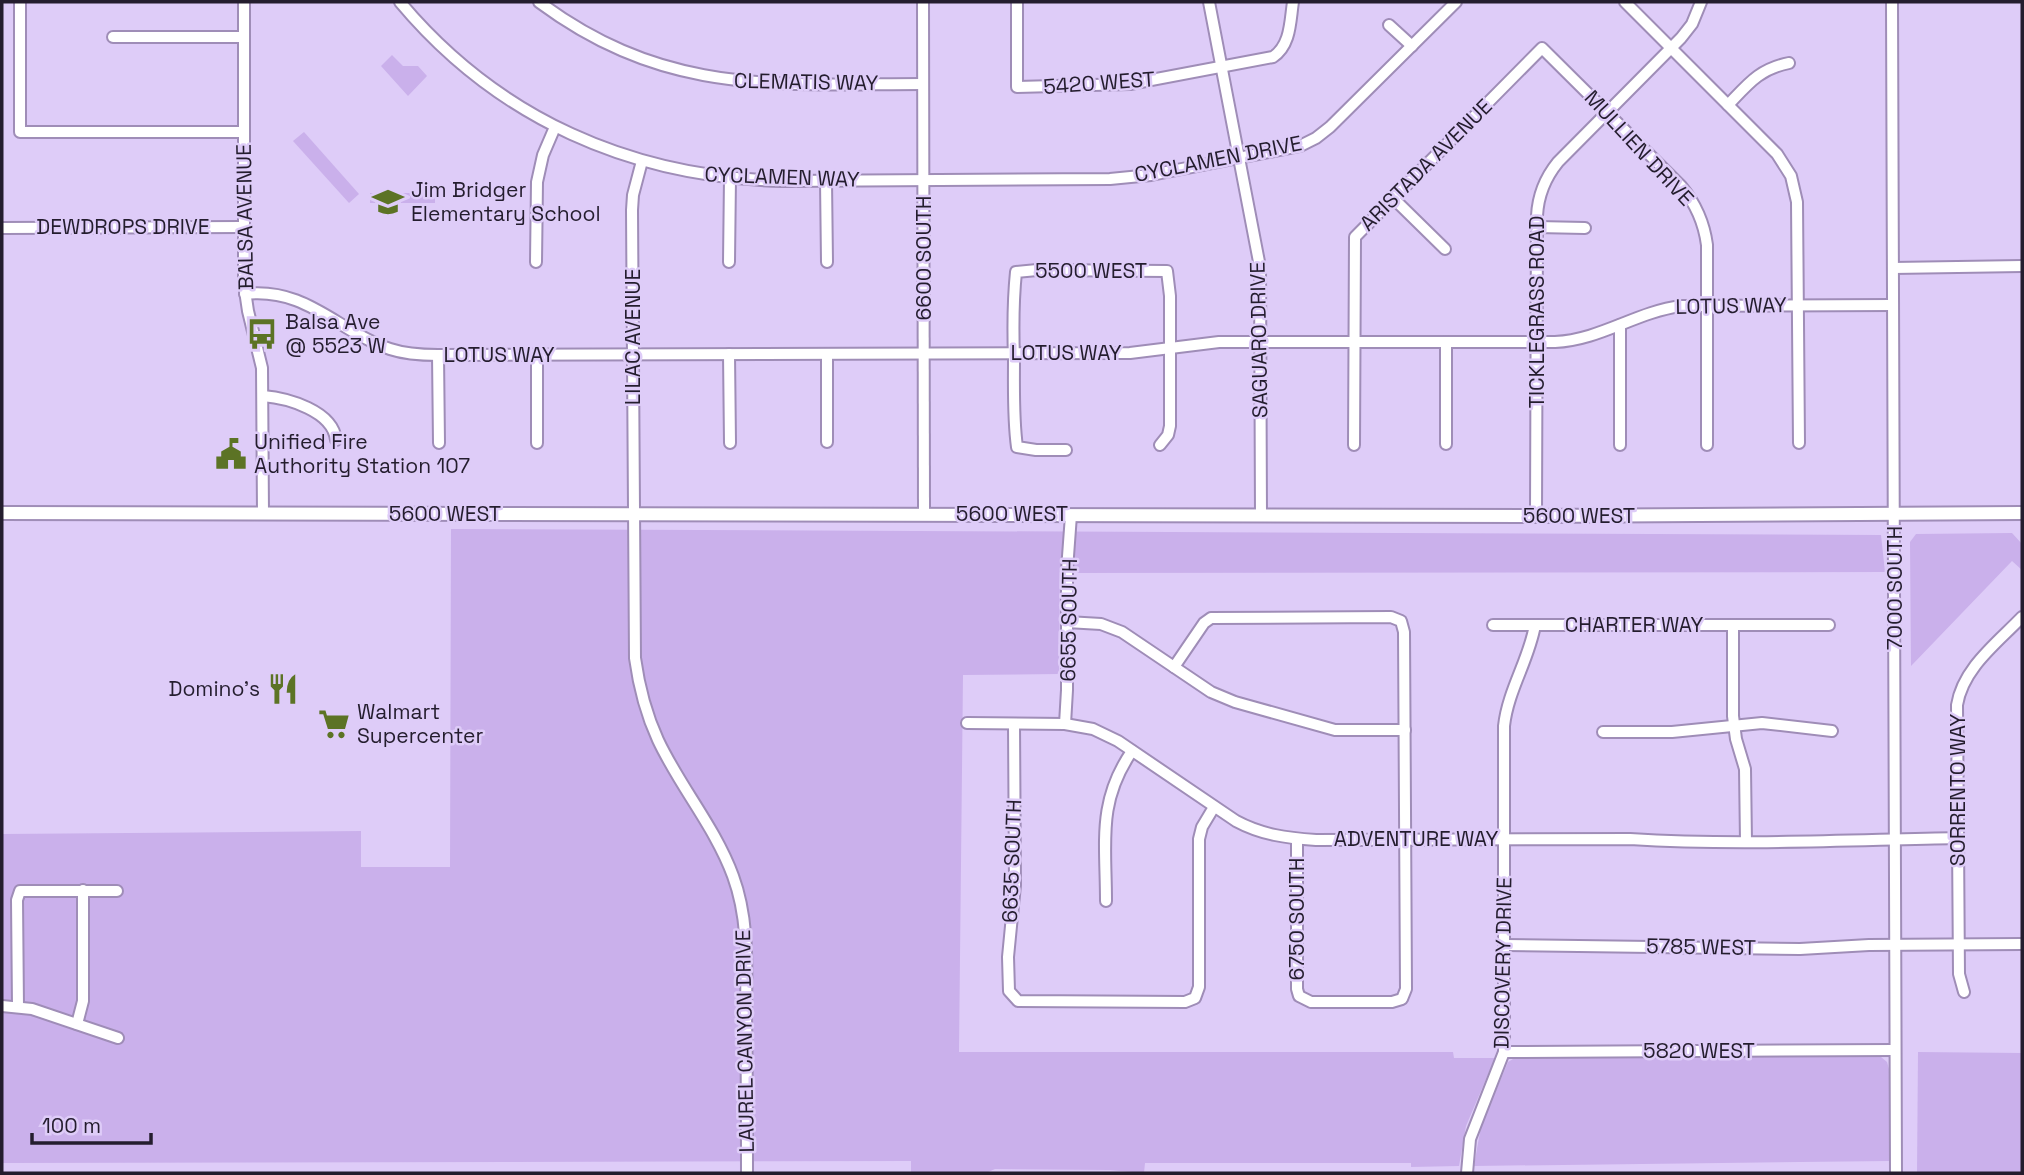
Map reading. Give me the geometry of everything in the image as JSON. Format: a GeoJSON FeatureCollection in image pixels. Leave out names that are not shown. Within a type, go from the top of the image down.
{"type":"FeatureCollection","features":[{"type":"Feature","properties":{"kind":"main road","name":"5600 WEST"},"geometry":{"type":"LineString","coordinates":[[2,513],[1536,516],[2022,513]]}},
{"type":"Feature","properties":{"kind":"street"},"geometry":{"type":"LineString","coordinates":[[20,2],[20,132],[244,132]]}},
{"type":"Feature","properties":{"kind":"street","name":"BALSA AVENUE"},"geometry":{"type":"LineString","coordinates":[[244,2],[245,294],[261,359],[262,514]]}},
{"type":"Feature","properties":{"kind":"street","name":"CYCLAMEN WAY"},"geometry":{"type":"LineString","coordinates":[[400,2],[433,38],[466,68],[512,102],[555,127],[642,161],[689,173],[730,178],[923,180]]}},
{"type":"Feature","properties":{"kind":"street","name":"CLEMATIS WAY"},"geometry":{"type":"LineString","coordinates":[[539,2],[590,37],[644,61],[685,73],[720,80],[770,84],[923,84]]}},
{"type":"Feature","properties":{"kind":"street","name":"6600 SOUTH"},"geometry":{"type":"LineString","coordinates":[[923,2],[925,514]]}},
{"type":"Feature","properties":{"kind":"street","name":"5420 WEST"},"geometry":{"type":"LineString","coordinates":[[1017,2],[1017,87],[1130,84],[1266,59],[1278,54],[1287,41],[1293,2]]}},
{"type":"Feature","properties":{"kind":"street","name":"SAGUARO DRIVE"},"geometry":{"type":"LineString","coordinates":[[1209,2],[1260,267],[1261,515]]}},
{"type":"Feature","properties":{"kind":"street","name":"CYCLAMEN DRIVE"},"geometry":{"type":"LineString","coordinates":[[923,180],[1110,179],[1151,175],[1292,148],[1316,138],[1456,2]]}},
{"type":"Feature","properties":{"kind":"street"},"geometry":{"type":"LineString","coordinates":[[1625,2],[1789,162],[1797,202],[1799,443]]}},
{"type":"Feature","properties":{"kind":"street","name":"TICKLEGRASS ROAD"},"geometry":{"type":"LineString","coordinates":[[1536,516],[1539,199],[1548,176],[1564,155],[1671,48],[1692,24],[1701,2]]}},
{"type":"Feature","properties":{"kind":"street","name":"7000 SOUTH"},"geometry":{"type":"LineString","coordinates":[[1892,2],[1896,1173]]}},
{"type":"Feature","properties":{"kind":"street"},"geometry":{"type":"LineString","coordinates":[[1389,25],[1412,46]]}},
{"type":"Feature","properties":{"kind":"street"},"geometry":{"type":"LineString","coordinates":[[113,37],[244,37]]}},
{"type":"Feature","properties":{"kind":"street","name":"MULLIEN DRIVE"},"geometry":{"type":"LineString","coordinates":[[1542,48],[1681,186],[1697,209],[1707,245],[1707,445]]}},
{"type":"Feature","properties":{"kind":"street","name":"ARISTADA AVENUE"},"geometry":{"type":"LineString","coordinates":[[1354,445],[1355,237],[1542,48]]}},
{"type":"Feature","properties":{"kind":"street"},"geometry":{"type":"LineString","coordinates":[[1728,105],[1758,74],[1773,66],[1789,63]]}},
{"type":"Feature","properties":{"kind":"street"},"geometry":{"type":"LineString","coordinates":[[536,262],[537,182],[543,155],[555,127]]}},
{"type":"Feature","properties":{"kind":"street","name":"LILAC AVENUE"},"geometry":{"type":"LineString","coordinates":[[633,514],[632,202],[642,161]]}},
{"type":"Feature","properties":{"kind":"street"},"geometry":{"type":"LineString","coordinates":[[729,262],[730,178]]}},
{"type":"Feature","properties":{"kind":"street"},"geometry":{"type":"LineString","coordinates":[[826,181],[827,262]]}},
{"type":"Feature","properties":{"kind":"street"},"geometry":{"type":"LineString","coordinates":[[1393,198],[1445,249]]}},
{"type":"Feature","properties":{"kind":"street","name":"DEWDROPS DRIVE"},"geometry":{"type":"LineString","coordinates":[[2,228],[244,227]]}},
{"type":"Feature","properties":{"kind":"street"},"geometry":{"type":"LineString","coordinates":[[1537,228],[1584,228]]}},
{"type":"Feature","properties":{"kind":"street"},"geometry":{"type":"LineString","coordinates":[[1893,268],[2022,266]]}},
{"type":"Feature","properties":{"kind":"street","name":"5500 WEST"},"geometry":{"type":"LineString","coordinates":[[1014,353],[1016,272],[1063,270],[1167,271],[1170,347]]}},
{"type":"Feature","properties":{"kind":"street","name":"LOTUS WAY"},"geometry":{"type":"LineString","coordinates":[[245,294],[269,293],[293,298],[384,347],[406,353],[438,355],[1130,353],[1219,342],[1568,342],[1664,308],[1707,305],[1893,305]]}},
{"type":"Feature","properties":{"kind":"street"},"geometry":{"type":"LineString","coordinates":[[1620,325],[1620,445]]}},
{"type":"Feature","properties":{"kind":"street"},"geometry":{"type":"LineString","coordinates":[[1446,342],[1446,444]]}},
{"type":"Feature","properties":{"kind":"street"},"geometry":{"type":"LineString","coordinates":[[1160,445],[1168,435],[1170,426],[1170,347]]}},
{"type":"Feature","properties":{"kind":"street"},"geometry":{"type":"LineString","coordinates":[[1014,353],[1014,426],[1017,447],[1066,450]]}},
{"type":"Feature","properties":{"kind":"street"},"geometry":{"type":"LineString","coordinates":[[729,354],[730,443]]}},
{"type":"Feature","properties":{"kind":"street"},"geometry":{"type":"LineString","coordinates":[[827,354],[827,442]]}},
{"type":"Feature","properties":{"kind":"street"},"geometry":{"type":"LineString","coordinates":[[438,355],[439,443]]}},
{"type":"Feature","properties":{"kind":"street"},"geometry":{"type":"LineString","coordinates":[[537,355],[537,443]]}},
{"type":"Feature","properties":{"kind":"street"},"geometry":{"type":"LineString","coordinates":[[263,396],[288,399],[324,419],[333,428],[335,440]]}},
{"type":"Feature","properties":{"kind":"street","name":"LAUREL CANYON DRIVE"},"geometry":{"type":"LineString","coordinates":[[633,514],[634,643],[644,703],[659,741],[727,861],[743,916],[746,944],[747,1173]]}},
{"type":"Feature","properties":{"kind":"street","name":"6655 SOUTH"},"geometry":{"type":"LineString","coordinates":[[1065,724],[1071,515]]}},
{"type":"Feature","properties":{"kind":"street"},"geometry":{"type":"LineString","coordinates":[[1174,667],[1211,618],[1391,617],[1401,621],[1404,632],[1405,839]]}},
{"type":"Feature","properties":{"kind":"street","name":"SORRENTO WAY"},"geometry":{"type":"LineString","coordinates":[[1964,992],[1959,974],[1957,713],[1960,691],[1975,665],[2022,617]]}},
{"type":"Feature","properties":{"kind":"street"},"geometry":{"type":"LineString","coordinates":[[1067,622],[1095,623],[1117,629],[1223,698],[1340,730],[1405,730]]}},
{"type":"Feature","properties":{"kind":"street","name":"CHARTER WAY"},"geometry":{"type":"LineString","coordinates":[[1493,625],[1829,625]]}},
{"type":"Feature","properties":{"kind":"street","name":"DISCOVERY DRIVE"},"geometry":{"type":"LineString","coordinates":[[1467,1173],[1470,1139],[1504,1052],[1505,714],[1532,642],[1535,625]]}},
{"type":"Feature","properties":{"kind":"street"},"geometry":{"type":"LineString","coordinates":[[1733,625],[1734,725],[1745,769],[1746,842]]}},
{"type":"Feature","properties":{"kind":"street","name":"ADVENTURE WAY"},"geometry":{"type":"LineString","coordinates":[[967,723],[1065,724],[1101,732],[1214,807],[1254,830],[1297,839],[1630,839],[1746,842],[1958,838]]}},
{"type":"Feature","properties":{"kind":"street","name":"6635 SOUTH"},"geometry":{"type":"LineString","coordinates":[[1014,723],[1015,891],[1008,957],[1009,989],[1013,998],[1023,1002],[1185,1002],[1195,998],[1199,987],[1199,839],[1202,827],[1214,807]]}},
{"type":"Feature","properties":{"kind":"street"},"geometry":{"type":"LineString","coordinates":[[1603,732],[1672,732],[1766,723],[1832,732]]}},
{"type":"Feature","properties":{"kind":"street"},"geometry":{"type":"LineString","coordinates":[[1106,901],[1107,808],[1114,783],[1132,751]]}},
{"type":"Feature","properties":{"kind":"street","name":"6750 SOUTH"},"geometry":{"type":"LineString","coordinates":[[1297,839],[1297,989],[1301,998],[1311,1002],[1392,1002],[1404,996],[1405,839]]}},
{"type":"Feature","properties":{"kind":"street"},"geometry":{"type":"LineString","coordinates":[[77,1024],[83,1001],[83,890]]}},
{"type":"Feature","properties":{"kind":"street"},"geometry":{"type":"LineString","coordinates":[[18,1007],[17,900],[20,891],[117,891]]}},
{"type":"Feature","properties":{"kind":"street","name":"5785 WEST"},"geometry":{"type":"LineString","coordinates":[[1504,945],[1800,948],[1896,944],[2022,944]]}},
{"type":"Feature","properties":{"kind":"street"},"geometry":{"type":"LineString","coordinates":[[2,1006],[18,1007],[118,1038]]}},
{"type":"Feature","properties":{"kind":"street","name":"5820 WEST"},"geometry":{"type":"LineString","coordinates":[[1504,1052],[1895,1050]]}},
{"type":"Feature","properties":{"kind":"shaded area"},"geometry":{"type":"Polygon","coordinates":[[[392,55],[403,66],[418,66],[427,76],[408,96],[381,66],[392,55]]]}},
{"type":"Feature","properties":{"kind":"shaded area"},"geometry":{"type":"Polygon","coordinates":[[[304,132],[359,194],[349,203],[293,141],[304,132]]]}},
{"type":"Feature","properties":{"kind":"shaded area"},"geometry":{"type":"Polygon","coordinates":[[[370,193],[435,193],[435,203],[370,203],[370,193]]]}},
{"type":"Feature","properties":{"kind":"shaded area"},"geometry":{"type":"Polygon","coordinates":[[[451,529],[1881,535],[1885,572],[1060,573],[1059,674],[963,675],[959,1052],[1453,1052],[1454,1058],[1495,1058],[1466,1126],[1459,1166],[1411,1167],[1411,1163],[1145,1163],[1144,1173],[995,1169],[986,1173],[911,1173],[911,1161],[2,1163],[2,834],[361,831],[361,867],[450,867],[451,529]]]}},
{"type":"Feature","properties":{"kind":"shaded area"},"geometry":{"type":"Polygon","coordinates":[[[2012,533],[2022,544],[2022,570],[2012,561],[1911,666],[1910,542],[1916,534],[2012,533]]]}},
{"type":"Feature","properties":{"kind":"shaded area"},"geometry":{"type":"Polygon","coordinates":[[[1918,1052],[2022,1053],[2022,1173],[1917,1173],[1918,1052]]]}},
{"type":"Feature","properties":{"kind":"shaded area"},"geometry":{"type":"Polygon","coordinates":[[[1518,1056],[1881,1057],[1887,1062],[1889,1069],[1889,1161],[1474,1166],[1481,1126],[1508,1062],[1518,1056]]]}},
{"type":"Feature","properties":{"kind":"place","name":"Jim Bridger Elementary School"},"geometry":{"type":"Point","coordinates":[388,202]}},
{"type":"Feature","properties":{"kind":"place","name":"Balsa Ave @ 5523 W"},"geometry":{"type":"Point","coordinates":[262,334]}},
{"type":"Feature","properties":{"kind":"place","name":"Unified Fire Authority Station 107"},"geometry":{"type":"Point","coordinates":[231,454]}},
{"type":"Feature","properties":{"kind":"place","name":"Domino's"},"geometry":{"type":"Point","coordinates":[283,689]}},
{"type":"Feature","properties":{"kind":"place","name":"Walmart Supercenter"},"geometry":{"type":"Point","coordinates":[334,724]}}]}
